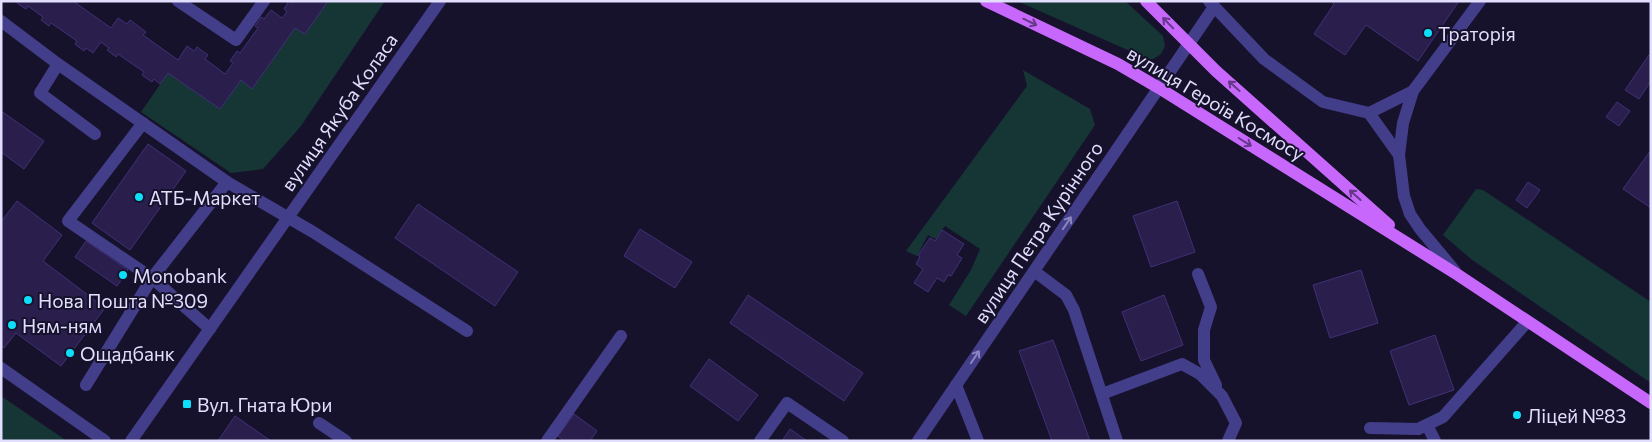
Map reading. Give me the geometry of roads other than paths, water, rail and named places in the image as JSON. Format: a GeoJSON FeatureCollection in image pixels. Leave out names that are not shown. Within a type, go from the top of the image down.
{"type":"FeatureCollection","features":[{"type":"Feature","properties":{"kind":"main road","name":"вулиця Героїв Космосу"},"geometry":{"type":"LineString","coordinates":[[986,1],[1118,64],[1159,88],[1458,275],[1651,402]]}},
{"type":"Feature","properties":{"kind":"main road","name":"вулиця Героїв Космосу"},"geometry":{"type":"LineString","coordinates":[[1146,1],[1189,45],[1418,250]]}},
{"type":"Feature","properties":{"kind":"street"},"geometry":{"type":"LineString","coordinates":[[178,1],[236,40],[264,1]]}},
{"type":"Feature","properties":{"kind":"street","name":"вулиця Якуба Коласа"},"geometry":{"type":"LineString","coordinates":[[132,441],[440,1]]}},
{"type":"Feature","properties":{"kind":"street"},"geometry":{"type":"LineString","coordinates":[[1458,275],[1410,214],[1404,196],[1399,155],[1403,123],[1413,91],[1480,1]]}},
{"type":"Feature","properties":{"kind":"street"},"geometry":{"type":"LineString","coordinates":[[1211,4],[1264,60],[1323,102],[1369,113],[1413,91]]}},
{"type":"Feature","properties":{"kind":"street","name":"вулиця Петра Курінного"},"geometry":{"type":"LineString","coordinates":[[918,441],[1189,45],[1211,4]]}},
{"type":"Feature","properties":{"kind":"street"},"geometry":{"type":"LineString","coordinates":[[1,21],[58,64],[227,182],[288,217],[467,331]]}},
{"type":"Feature","properties":{"kind":"street"},"geometry":{"type":"LineString","coordinates":[[58,64],[40,93],[96,134]]}},
{"type":"Feature","properties":{"kind":"street"},"geometry":{"type":"LineString","coordinates":[[1369,113],[1399,155]]}},
{"type":"Feature","properties":{"kind":"street"},"geometry":{"type":"LineString","coordinates":[[142,123],[68,221],[152,278],[210,329]]}},
{"type":"Feature","properties":{"kind":"street"},"geometry":{"type":"LineString","coordinates":[[86,385],[152,278],[227,182]]}},
{"type":"Feature","properties":{"kind":"street"},"geometry":{"type":"LineString","coordinates":[[1034,271],[1066,295],[1074,310],[1117,441]]}},
{"type":"Feature","properties":{"kind":"street"},"geometry":{"type":"LineString","coordinates":[[1198,274],[1211,307],[1204,330],[1204,360],[1236,424],[1228,441]]}},
{"type":"Feature","properties":{"kind":"street"},"geometry":{"type":"LineString","coordinates":[[1370,428],[1418,429],[1443,417],[1527,322]]}},
{"type":"Feature","properties":{"kind":"street"},"geometry":{"type":"LineString","coordinates":[[547,441],[621,336]]}},
{"type":"Feature","properties":{"kind":"street"},"geometry":{"type":"LineString","coordinates":[[1102,394],[1182,364],[1200,374],[1222,396]]}},
{"type":"Feature","properties":{"kind":"street"},"geometry":{"type":"LineString","coordinates":[[1,368],[105,441]]}},
{"type":"Feature","properties":{"kind":"street"},"geometry":{"type":"LineString","coordinates":[[956,385],[978,441]]}},
{"type":"Feature","properties":{"kind":"street"},"geometry":{"type":"LineString","coordinates":[[760,441],[787,403],[843,441]]}},
{"type":"Feature","properties":{"kind":"street"},"geometry":{"type":"LineString","coordinates":[[319,423],[346,441]]}},
{"type":"Feature","properties":{"kind":"street"},"geometry":{"type":"LineString","coordinates":[[1427,425],[1435,441]]}},
{"type":"Feature","properties":{"kind":"place","name":"Траторія"},"geometry":{"type":"Point","coordinates":[1428,33]}},
{"type":"Feature","properties":{"kind":"place","name":"АТБ-Маркет"},"geometry":{"type":"Point","coordinates":[139,197]}},
{"type":"Feature","properties":{"kind":"place","name":"Monobank"},"geometry":{"type":"Point","coordinates":[123,275]}},
{"type":"Feature","properties":{"kind":"place","name":"Нова Пошта №309"},"geometry":{"type":"Point","coordinates":[28,300]}},
{"type":"Feature","properties":{"kind":"place","name":"Ням-ням"},"geometry":{"type":"Point","coordinates":[12,325]}},
{"type":"Feature","properties":{"kind":"place","name":"Ощадбанк"},"geometry":{"type":"Point","coordinates":[70,353]}},
{"type":"Feature","properties":{"kind":"place","name":"Вул. Гната Юри"},"geometry":{"type":"Point","coordinates":[187,404]}},
{"type":"Feature","properties":{"kind":"place","name":"Ліцей №83"},"geometry":{"type":"Point","coordinates":[1517,415]}}]}
